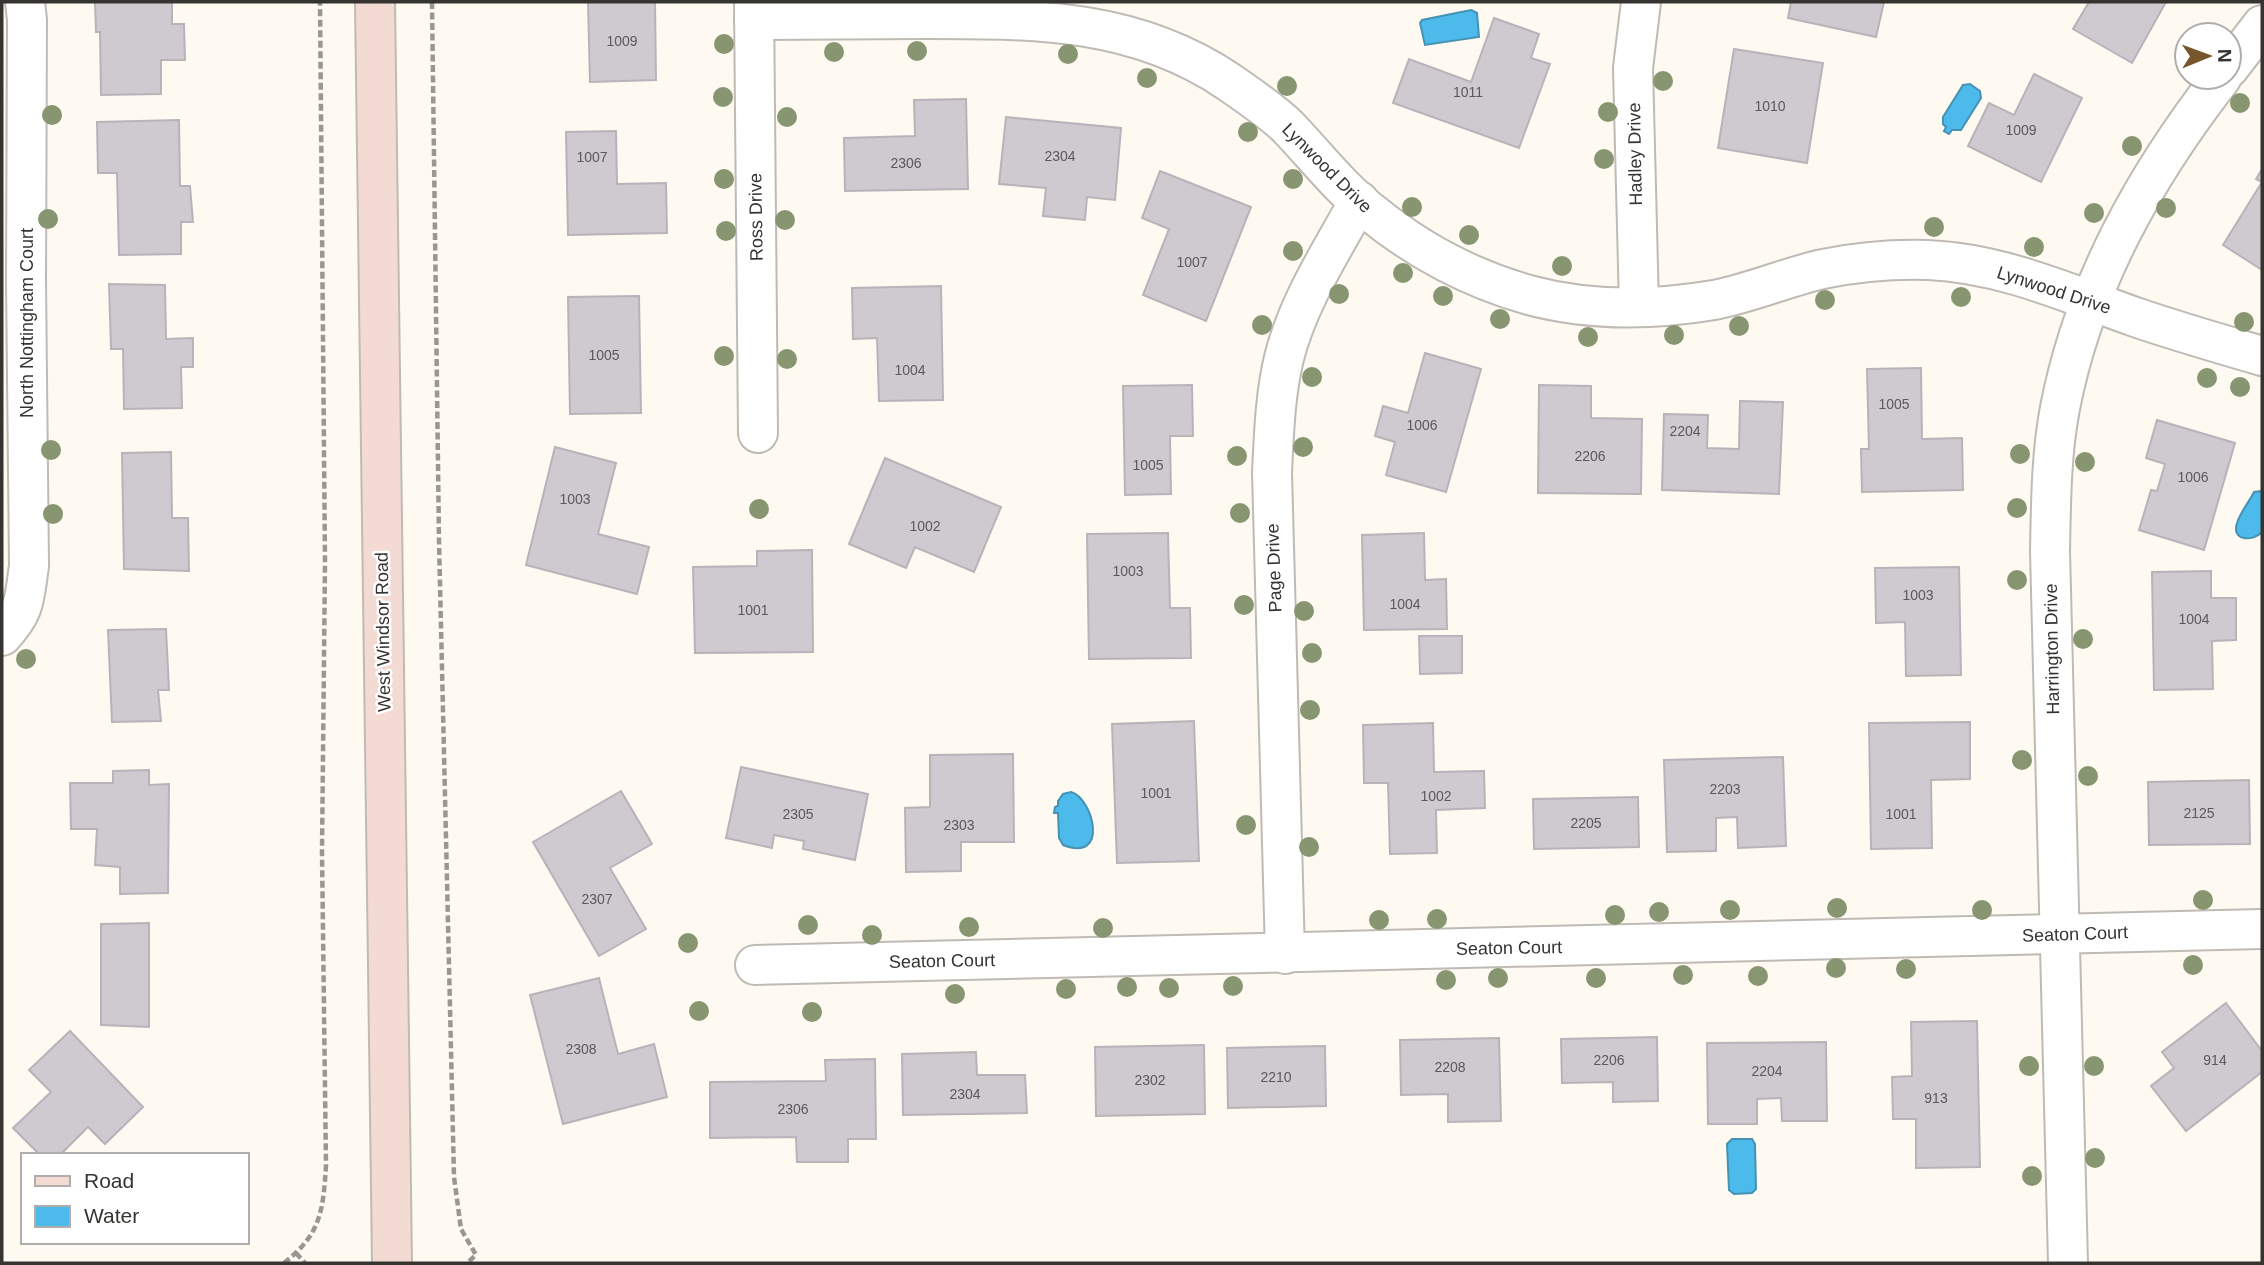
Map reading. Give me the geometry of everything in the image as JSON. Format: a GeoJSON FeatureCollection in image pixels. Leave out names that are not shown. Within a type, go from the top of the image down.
{"type":"FeatureCollection","features":[{"type":"Feature","properties":{"kind":"main road","name":"West Windsor Road"},"geometry":{"type":"LineString","coordinates":[[375,2],[392,1263]]}},
{"type":"Feature","properties":{"kind":"street","name":"North Nottingham Court"},"geometry":{"type":"LineString","coordinates":[[2,636],[23,609],[29,566],[25,2]]}},
{"type":"Feature","properties":{"kind":"street","name":"Hadley Drive"},"geometry":{"type":"LineString","coordinates":[[1639,307],[1633,68],[1641,2]]}},
{"type":"Feature","properties":{"kind":"street","name":"Lynwood Drive"},"geometry":{"type":"LineString","coordinates":[[754,11],[1010,19],[1078,24],[1125,34],[1174,52],[1227,80],[1283,122],[1359,201],[1412,243],[1470,274],[1530,295],[1595,307],[1639,307],[1716,299],[1824,269],[1878,261],[1929,260],[1979,266],[2046,283],[2143,320],[2262,356]]}},
{"type":"Feature","properties":{"kind":"street","name":"Ross Drive"},"geometry":{"type":"LineString","coordinates":[[754,11],[758,433]]}},
{"type":"Feature","properties":{"kind":"street"},"geometry":{"type":"LineString","coordinates":[[2243,50],[2262,25]]}},
{"type":"Feature","properties":{"kind":"street","name":"Harrington Drive"},"geometry":{"type":"LineString","coordinates":[[2068,1263],[2050,551],[2053,466],[2060,409],[2090,300],[2117,238],[2148,182],[2212,91]]}},
{"type":"Feature","properties":{"kind":"street","name":"Page Drive"},"geometry":{"type":"LineString","coordinates":[[1285,954],[1272,472],[1275,409],[1284,358],[1302,305],[1359,201]]}},
{"type":"Feature","properties":{"kind":"street","name":"Seaton Court"},"geometry":{"type":"LineString","coordinates":[[755,965],[2262,929]]}},
{"type":"Feature","properties":{"kind":"path"},"geometry":{"type":"LineString","coordinates":[[284,1263],[315,1230],[324,1202],[326,1166],[321,852],[325,563],[320,2]]}},
{"type":"Feature","properties":{"kind":"path"},"geometry":{"type":"LineString","coordinates":[[432,2],[439,541],[454,1177],[461,1229],[476,1255],[467,1263]]}},
{"type":"Feature","properties":{"kind":"path"},"geometry":{"type":"LineString","coordinates":[[296,1253],[306,1263]]}},
{"type":"Feature","properties":{"kind":"water"},"geometry":{"type":"Polygon","coordinates":[[[1471,10],[1477,13],[1479,37],[1425,45],[1420,23],[1422,20],[1471,10]]]}},
{"type":"Feature","properties":{"kind":"water"},"geometry":{"type":"Polygon","coordinates":[[[1970,84],[1980,91],[1981,98],[1961,130],[1952,130],[1949,134],[1944,131],[1946,127],[1943,117],[1963,85],[1970,84]]]}},
{"type":"Feature","properties":{"kind":"water"},"geometry":{"type":"Polygon","coordinates":[[[2262,491],[2262,532],[2244,538],[2236,529],[2240,515],[2254,492],[2262,491]]]}},
{"type":"Feature","properties":{"kind":"water"},"geometry":{"type":"Polygon","coordinates":[[[1071,792],[1086,805],[1093,828],[1092,838],[1087,845],[1078,848],[1063,845],[1059,838],[1058,813],[1054,813],[1063,794],[1071,792]]]}},
{"type":"Feature","properties":{"kind":"water"},"geometry":{"type":"Polygon","coordinates":[[[1732,1139],[1752,1139],[1755,1144],[1756,1189],[1752,1193],[1734,1194],[1729,1190],[1727,1144],[1732,1139]]]}},
{"type":"Feature","properties":{"kind":"building"},"geometry":{"type":"Polygon","coordinates":[[[95,2],[172,2],[172,24],[184,24],[185,60],[161,60],[161,94],[101,95],[100,32],[96,32],[95,2]]]}},
{"type":"Feature","properties":{"kind":"building"},"geometry":{"type":"Polygon","coordinates":[[[588,2],[655,2],[656,80],[590,82],[588,2]]]}},
{"type":"Feature","properties":{"kind":"building"},"geometry":{"type":"Polygon","coordinates":[[[1791,2],[1884,2],[1876,37],[1788,18],[1791,2]]]}},
{"type":"Feature","properties":{"kind":"building"},"geometry":{"type":"Polygon","coordinates":[[[2089,2],[2166,2],[2132,63],[2073,29],[2089,2]]]}},
{"type":"Feature","properties":{"kind":"building"},"geometry":{"type":"Polygon","coordinates":[[[1494,18],[1539,34],[1531,58],[1550,64],[1519,148],[1393,103],[1409,59],[1471,82],[1494,18]]]}},
{"type":"Feature","properties":{"kind":"building"},"geometry":{"type":"Polygon","coordinates":[[[1734,49],[1823,63],[1807,163],[1718,148],[1734,49]]]}},
{"type":"Feature","properties":{"kind":"building"},"geometry":{"type":"Polygon","coordinates":[[[2034,74],[2082,98],[2041,182],[1968,146],[1989,103],[2014,115],[2034,74]]]}},
{"type":"Feature","properties":{"kind":"building"},"geometry":{"type":"Polygon","coordinates":[[[966,99],[968,189],[845,191],[844,138],[915,136],[914,100],[966,99]]]}},
{"type":"Feature","properties":{"kind":"building"},"geometry":{"type":"Polygon","coordinates":[[[1006,117],[1121,128],[1115,200],[1087,197],[1085,220],[1043,216],[1046,188],[999,184],[1006,117]]]}},
{"type":"Feature","properties":{"kind":"building"},"geometry":{"type":"Polygon","coordinates":[[[179,120],[180,186],[190,186],[193,222],[181,222],[181,254],[119,255],[117,173],[98,173],[97,122],[179,120]]]}},
{"type":"Feature","properties":{"kind":"building"},"geometry":{"type":"Polygon","coordinates":[[[616,131],[617,184],[666,183],[667,233],[568,235],[566,132],[616,131]]]}},
{"type":"Feature","properties":{"kind":"building"},"geometry":{"type":"Polygon","coordinates":[[[2262,169],[2262,182],[2256,179],[2262,169]]]}},
{"type":"Feature","properties":{"kind":"building"},"geometry":{"type":"Polygon","coordinates":[[[1160,171],[1251,207],[1206,321],[1143,295],[1169,229],[1142,218],[1160,171]]]}},
{"type":"Feature","properties":{"kind":"building"},"geometry":{"type":"Polygon","coordinates":[[[2262,182],[2262,270],[2223,245],[2262,182]]]}},
{"type":"Feature","properties":{"kind":"building"},"geometry":{"type":"Polygon","coordinates":[[[109,284],[165,285],[166,339],[193,338],[193,367],[181,367],[182,408],[124,409],[123,349],[111,349],[109,284]]]}},
{"type":"Feature","properties":{"kind":"building"},"geometry":{"type":"Polygon","coordinates":[[[941,286],[943,400],[879,401],[877,338],[853,339],[852,288],[941,286]]]}},
{"type":"Feature","properties":{"kind":"building"},"geometry":{"type":"Polygon","coordinates":[[[639,296],[641,413],[570,414],[568,297],[639,296]]]}},
{"type":"Feature","properties":{"kind":"building"},"geometry":{"type":"Polygon","coordinates":[[[1425,353],[1481,369],[1446,492],[1386,475],[1395,442],[1375,436],[1383,406],[1408,413],[1425,353]]]}},
{"type":"Feature","properties":{"kind":"building"},"geometry":{"type":"Polygon","coordinates":[[[1921,368],[1922,439],[1962,438],[1963,490],[1862,492],[1861,449],[1869,449],[1867,369],[1921,368]]]}},
{"type":"Feature","properties":{"kind":"building"},"geometry":{"type":"Polygon","coordinates":[[[1192,385],[1193,436],[1170,436],[1171,494],[1125,495],[1123,386],[1192,385]]]}},
{"type":"Feature","properties":{"kind":"building"},"geometry":{"type":"Polygon","coordinates":[[[1539,385],[1591,386],[1591,418],[1642,419],[1641,494],[1538,493],[1539,385]]]}},
{"type":"Feature","properties":{"kind":"building"},"geometry":{"type":"Polygon","coordinates":[[[1740,401],[1783,402],[1779,494],[1662,490],[1664,414],[1708,415],[1707,448],[1739,449],[1740,401]]]}},
{"type":"Feature","properties":{"kind":"building"},"geometry":{"type":"Polygon","coordinates":[[[2157,420],[2235,443],[2204,550],[2139,530],[2151,490],[2157,491],[2165,464],[2146,458],[2157,420]]]}},
{"type":"Feature","properties":{"kind":"building"},"geometry":{"type":"Polygon","coordinates":[[[555,447],[616,463],[598,534],[649,547],[637,594],[526,565],[555,447]]]}},
{"type":"Feature","properties":{"kind":"building"},"geometry":{"type":"Polygon","coordinates":[[[171,452],[172,518],[188,518],[189,571],[124,569],[122,453],[171,452]]]}},
{"type":"Feature","properties":{"kind":"building"},"geometry":{"type":"Polygon","coordinates":[[[885,458],[1001,507],[974,572],[915,547],[906,568],[849,544],[885,458]]]}},
{"type":"Feature","properties":{"kind":"building"},"geometry":{"type":"Polygon","coordinates":[[[1168,533],[1170,608],[1190,608],[1191,658],[1089,659],[1087,534],[1168,533]]]}},
{"type":"Feature","properties":{"kind":"building"},"geometry":{"type":"Polygon","coordinates":[[[1424,533],[1425,580],[1446,579],[1447,629],[1364,630],[1362,535],[1424,533]]]}},
{"type":"Feature","properties":{"kind":"building"},"geometry":{"type":"Polygon","coordinates":[[[812,550],[813,652],[695,653],[693,567],[757,566],[757,551],[812,550]]]}},
{"type":"Feature","properties":{"kind":"building"},"geometry":{"type":"Polygon","coordinates":[[[1959,567],[1961,675],[1906,676],[1905,622],[1876,623],[1875,568],[1959,567]]]}},
{"type":"Feature","properties":{"kind":"building"},"geometry":{"type":"Polygon","coordinates":[[[2211,571],[2211,598],[2236,598],[2236,640],[2212,641],[2213,689],[2154,690],[2152,572],[2211,571]]]}},
{"type":"Feature","properties":{"kind":"building"},"geometry":{"type":"Polygon","coordinates":[[[166,629],[169,690],[158,690],[161,721],[112,722],[108,630],[166,629]]]}},
{"type":"Feature","properties":{"kind":"building"},"geometry":{"type":"Polygon","coordinates":[[[1419,636],[1462,636],[1462,673],[1420,674],[1419,636]]]}},
{"type":"Feature","properties":{"kind":"building"},"geometry":{"type":"Polygon","coordinates":[[[1194,721],[1199,861],[1117,863],[1112,724],[1194,721]]]}},
{"type":"Feature","properties":{"kind":"building"},"geometry":{"type":"Polygon","coordinates":[[[1970,722],[1970,779],[1931,780],[1932,848],[1871,849],[1869,723],[1970,722]]]}},
{"type":"Feature","properties":{"kind":"building"},"geometry":{"type":"Polygon","coordinates":[[[1433,723],[1434,772],[1484,771],[1485,808],[1436,810],[1437,853],[1390,854],[1388,783],[1364,783],[1363,725],[1433,723]]]}},
{"type":"Feature","properties":{"kind":"building"},"geometry":{"type":"Polygon","coordinates":[[[1013,754],[1014,842],[961,842],[961,871],[906,872],[905,808],[930,807],[930,755],[1013,754]]]}},
{"type":"Feature","properties":{"kind":"building"},"geometry":{"type":"Polygon","coordinates":[[[1783,757],[1786,846],[1738,848],[1737,817],[1716,818],[1716,851],[1667,852],[1664,760],[1783,757]]]}},
{"type":"Feature","properties":{"kind":"building"},"geometry":{"type":"Polygon","coordinates":[[[741,767],[868,794],[855,860],[803,849],[804,841],[774,835],[772,848],[726,838],[741,767]]]}},
{"type":"Feature","properties":{"kind":"building"},"geometry":{"type":"Polygon","coordinates":[[[149,770],[149,785],[169,784],[168,893],[120,894],[120,867],[95,865],[97,829],[71,829],[70,783],[113,783],[113,771],[149,770]]]}},
{"type":"Feature","properties":{"kind":"building"},"geometry":{"type":"Polygon","coordinates":[[[2249,780],[2250,844],[2149,845],[2148,782],[2249,780]]]}},
{"type":"Feature","properties":{"kind":"building"},"geometry":{"type":"Polygon","coordinates":[[[621,791],[652,844],[610,868],[646,929],[599,956],[533,842],[621,791]]]}},
{"type":"Feature","properties":{"kind":"building"},"geometry":{"type":"Polygon","coordinates":[[[1638,797],[1639,847],[1534,849],[1533,799],[1638,797]]]}},
{"type":"Feature","properties":{"kind":"building"},"geometry":{"type":"Polygon","coordinates":[[[149,923],[149,1027],[101,1025],[101,924],[149,923]]]}},
{"type":"Feature","properties":{"kind":"building"},"geometry":{"type":"Polygon","coordinates":[[[599,978],[618,1054],[654,1044],[667,1097],[563,1124],[530,995],[599,978]]]}},
{"type":"Feature","properties":{"kind":"building"},"geometry":{"type":"Polygon","coordinates":[[[2226,1003],[2262,1051],[2262,1072],[2186,1131],[2151,1086],[2174,1068],[2162,1052],[2226,1003]]]}},
{"type":"Feature","properties":{"kind":"building"},"geometry":{"type":"Polygon","coordinates":[[[1977,1021],[1980,1167],[1916,1168],[1916,1119],[1893,1119],[1892,1077],[1912,1076],[1911,1022],[1977,1021]]]}},
{"type":"Feature","properties":{"kind":"building"},"geometry":{"type":"Polygon","coordinates":[[[70,1031],[143,1107],[105,1144],[88,1127],[62,1153],[38,1153],[13,1128],[51,1092],[29,1070],[70,1031]]]}},
{"type":"Feature","properties":{"kind":"building"},"geometry":{"type":"Polygon","coordinates":[[[1657,1037],[1658,1101],[1613,1102],[1613,1082],[1562,1083],[1561,1039],[1657,1037]]]}},
{"type":"Feature","properties":{"kind":"building"},"geometry":{"type":"Polygon","coordinates":[[[1499,1038],[1501,1121],[1448,1122],[1448,1094],[1401,1095],[1400,1040],[1499,1038]]]}},
{"type":"Feature","properties":{"kind":"building"},"geometry":{"type":"Polygon","coordinates":[[[1826,1042],[1827,1121],[1782,1121],[1781,1098],[1757,1099],[1757,1124],[1708,1124],[1707,1043],[1826,1042]]]}},
{"type":"Feature","properties":{"kind":"building"},"geometry":{"type":"Polygon","coordinates":[[[1204,1045],[1205,1114],[1096,1116],[1095,1047],[1204,1045]]]}},
{"type":"Feature","properties":{"kind":"building"},"geometry":{"type":"Polygon","coordinates":[[[1325,1046],[1326,1106],[1228,1108],[1227,1048],[1325,1046]]]}},
{"type":"Feature","properties":{"kind":"building"},"geometry":{"type":"Polygon","coordinates":[[[976,1052],[977,1075],[1025,1075],[1027,1113],[903,1115],[902,1054],[976,1052]]]}},
{"type":"Feature","properties":{"kind":"building"},"geometry":{"type":"Polygon","coordinates":[[[875,1059],[876,1139],[848,1139],[848,1162],[797,1162],[796,1137],[710,1138],[710,1082],[826,1081],[825,1060],[875,1059]]]}}]}
